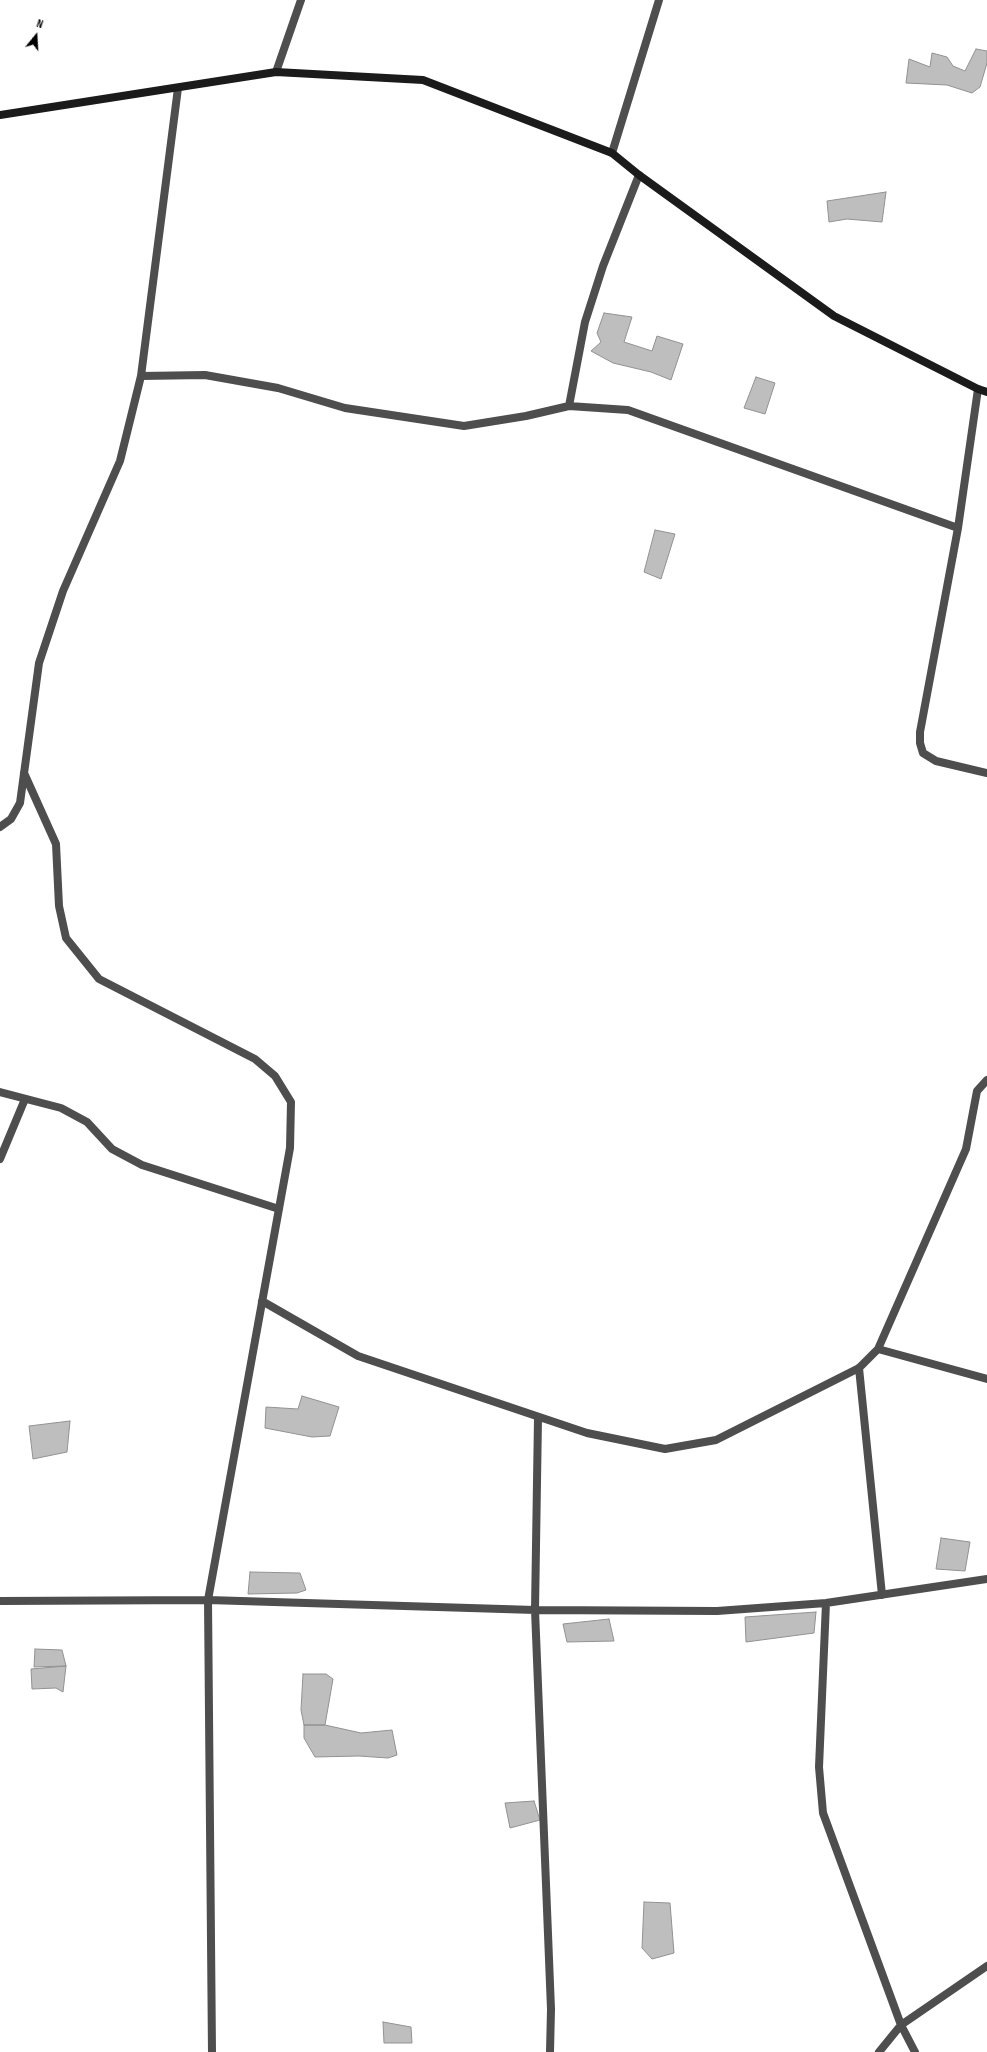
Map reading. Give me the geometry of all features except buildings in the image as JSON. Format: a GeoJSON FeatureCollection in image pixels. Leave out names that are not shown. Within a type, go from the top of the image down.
{"type":"FeatureCollection","features":[{"type":"Feature","properties":{"kind":"street"},"geometry":{"type":"LineString","coordinates":[[276,72],[301,0]]}},
{"type":"Feature","properties":{"kind":"street"},"geometry":{"type":"LineString","coordinates":[[612,154],[659,0]]}},
{"type":"Feature","properties":{"kind":"street"},"geometry":{"type":"LineString","coordinates":[[0,115],[276,72],[423,80],[612,154],[834,316],[978,389],[987,392]]}},
{"type":"Feature","properties":{"kind":"street"},"geometry":{"type":"LineString","coordinates":[[0,827],[11,819],[20,803],[39,663],[63,591],[120,461],[141,376],[178,88]]}},
{"type":"Feature","properties":{"kind":"street"},"geometry":{"type":"LineString","coordinates":[[569,406],[585,322],[603,266],[639,175]]}},
{"type":"Feature","properties":{"kind":"street"},"geometry":{"type":"LineString","coordinates":[[141,376],[205,375],[278,388],[345,408],[464,426],[526,416],[569,406],[628,410],[958,528]]}},
{"type":"Feature","properties":{"kind":"street"},"geometry":{"type":"LineString","coordinates":[[978,389],[958,528],[920,732],[920,743],[923,753],[936,761],[987,773]]}},
{"type":"Feature","properties":{"kind":"street"},"geometry":{"type":"LineString","coordinates":[[24,773],[56,844],[59,906],[66,938],[99,979],[255,1059],[275,1076],[291,1102],[290,1148],[208,1600],[212,2052]]}},
{"type":"Feature","properties":{"kind":"street"},"geometry":{"type":"LineString","coordinates":[[262,1301],[358,1356],[586,1433],[665,1449],[716,1440],[859,1368],[878,1349],[966,1149],[977,1091],[987,1080]]}},
{"type":"Feature","properties":{"kind":"street"},"geometry":{"type":"LineString","coordinates":[[0,1092],[61,1108],[86,1122],[112,1149],[142,1165],[279,1209]]}},
{"type":"Feature","properties":{"kind":"street"},"geometry":{"type":"LineString","coordinates":[[0,1159],[25,1099]]}},
{"type":"Feature","properties":{"kind":"street"},"geometry":{"type":"LineString","coordinates":[[878,1349],[987,1379]]}},
{"type":"Feature","properties":{"kind":"street"},"geometry":{"type":"LineString","coordinates":[[859,1368],[882,1595]]}},
{"type":"Feature","properties":{"kind":"street"},"geometry":{"type":"LineString","coordinates":[[538,1418],[535,1610],[551,2009],[550,2052]]}},
{"type":"Feature","properties":{"kind":"street"},"geometry":{"type":"LineString","coordinates":[[0,1601],[208,1600],[535,1610],[717,1611],[826,1604],[987,1579]]}},
{"type":"Feature","properties":{"kind":"street"},"geometry":{"type":"LineString","coordinates":[[826,1604],[819,1767],[823,1813],[901,2025],[915,2052]]}},
{"type":"Feature","properties":{"kind":"street"},"geometry":{"type":"LineString","coordinates":[[879,2052],[901,2025],[987,1966]]}}]}
